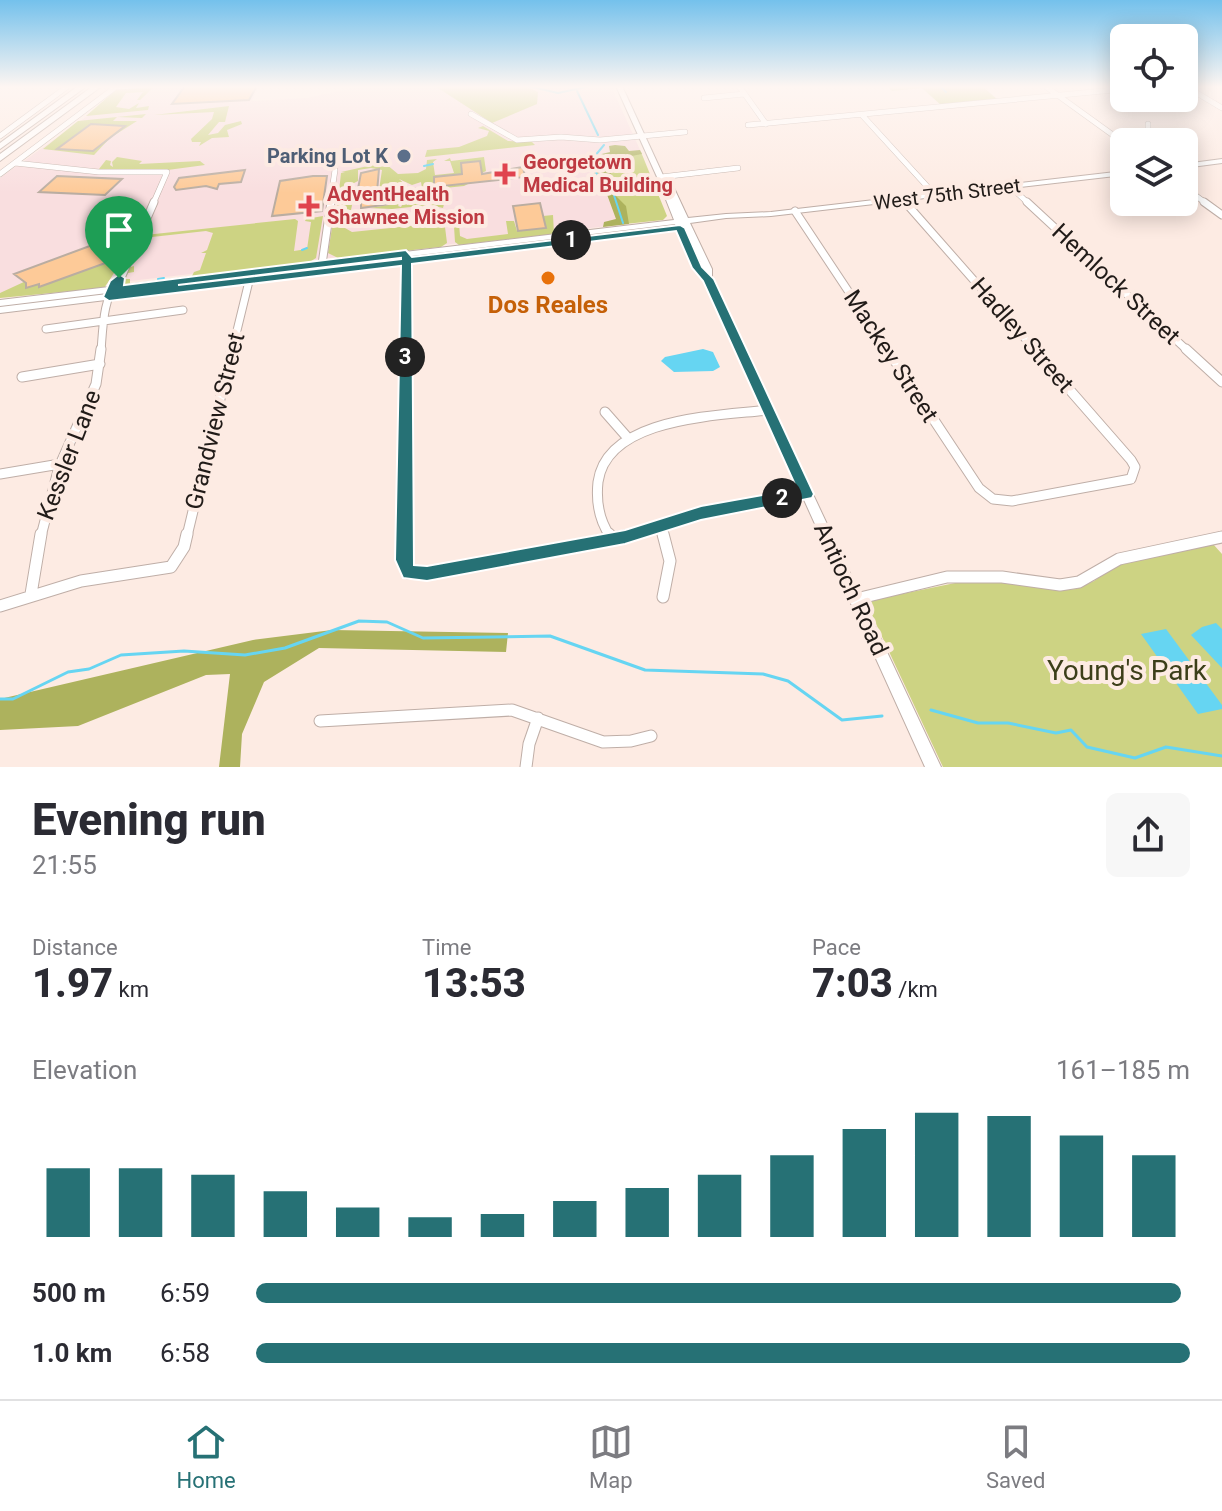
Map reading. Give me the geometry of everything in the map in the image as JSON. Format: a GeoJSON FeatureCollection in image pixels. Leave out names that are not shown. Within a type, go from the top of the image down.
{"type":"FeatureCollection","features":[{"type":"Feature","properties":{"kind":"highway"},"geometry":{"type":"LineString","coordinates":[[2,156],[42,122]]}},
{"type":"Feature","properties":{"kind":"highway"},"geometry":{"type":"LineString","coordinates":[[2,156],[49,122]]}},
{"type":"Feature","properties":{"kind":"main road","name":"Antioch Road"},"geometry":{"type":"LineString","coordinates":[[636,122],[683,224],[697,268],[708,279],[933,767]]}},
{"type":"Feature","properties":{"kind":"main road"},"geometry":{"type":"LineString","coordinates":[[1198,164],[1222,161]]}},
{"type":"Feature","properties":{"kind":"main road","name":"West 75th Street"},"geometry":{"type":"LineString","coordinates":[[0,303],[1110,175]]}},
{"type":"Feature","properties":{"kind":"main road","name":"West 75th Street"},"geometry":{"type":"LineString","coordinates":[[0,310],[112,291]]}},
{"type":"Feature","properties":{"kind":"street"},"geometry":{"type":"LineString","coordinates":[[0,136],[19,122]]}},
{"type":"Feature","properties":{"kind":"street"},"geometry":{"type":"LineString","coordinates":[[0,174],[70,122]]}},
{"type":"Feature","properties":{"kind":"street"},"geometry":{"type":"LineString","coordinates":[[485,122],[517,140],[561,137],[600,140],[685,132]]}},
{"type":"Feature","properties":{"kind":"street"},"geometry":{"type":"LineString","coordinates":[[748,125],[790,122]]}},
{"type":"Feature","properties":{"kind":"street"},"geometry":{"type":"LineString","coordinates":[[868,122],[935,195]]}},
{"type":"Feature","properties":{"kind":"street","name":"Kessler Lane"},"geometry":{"type":"LineString","coordinates":[[15,163],[99,172],[167,172],[118,285],[112,291],[102,323],[100,364],[84,417],[60,464],[41,529],[31,594]]}},
{"type":"Feature","properties":{"kind":"street"},"geometry":{"type":"LineString","coordinates":[[661,177],[738,168]]}},
{"type":"Feature","properties":{"kind":"street"},"geometry":{"type":"LineString","coordinates":[[322,268],[335,170]]}},
{"type":"Feature","properties":{"kind":"street","name":"Hemlock Street"},"geometry":{"type":"LineString","coordinates":[[1010,186],[1222,382]]}},
{"type":"Feature","properties":{"kind":"street"},"geometry":{"type":"LineString","coordinates":[[1198,197],[1222,215]]}},
{"type":"Feature","properties":{"kind":"street","name":"Hadley Street"},"geometry":{"type":"LineString","coordinates":[[903,199],[1131,460],[1135,474],[1131,479],[1012,501],[991,497]]}},
{"type":"Feature","properties":{"kind":"street","name":"Mackey Street"},"geometry":{"type":"LineString","coordinates":[[795,211],[979,488],[991,497]]}},
{"type":"Feature","properties":{"kind":"street"},"geometry":{"type":"LineString","coordinates":[[406,258],[403,560],[408,573],[427,573],[613,539],[701,513],[807,494]]}},
{"type":"Feature","properties":{"kind":"street","name":"Grandview Street"},"geometry":{"type":"LineString","coordinates":[[31,594],[115,574],[174,571],[184,547],[251,276]]}},
{"type":"Feature","properties":{"kind":"street"},"geometry":{"type":"LineString","coordinates":[[46,329],[183,310]]}},
{"type":"Feature","properties":{"kind":"street","name":"Kessler Lane"},"geometry":{"type":"LineString","coordinates":[[22,377],[100,364]]}},
{"type":"Feature","properties":{"kind":"street"},"geometry":{"type":"LineString","coordinates":[[613,539],[604,530],[598,475],[607,456],[627,437],[655,428],[768,410]]}},
{"type":"Feature","properties":{"kind":"street"},"geometry":{"type":"LineString","coordinates":[[605,412],[627,437]]}},
{"type":"Feature","properties":{"kind":"street"},"geometry":{"type":"LineString","coordinates":[[0,474],[60,464]]}},
{"type":"Feature","properties":{"kind":"street"},"geometry":{"type":"LineString","coordinates":[[661,527],[670,561],[663,597]]}},
{"type":"Feature","properties":{"kind":"street"},"geometry":{"type":"LineString","coordinates":[[856,599],[947,577],[1079,582],[1119,559],[1222,537]]}},
{"type":"Feature","properties":{"kind":"street"},"geometry":{"type":"LineString","coordinates":[[0,606],[31,594]]}},
{"type":"Feature","properties":{"kind":"street"},"geometry":{"type":"LineString","coordinates":[[320,721],[499,709],[538,718],[603,742],[631,741],[651,736]]}},
{"type":"Feature","properties":{"kind":"street"},"geometry":{"type":"LineString","coordinates":[[526,767],[529,744],[538,718]]}},
{"type":"Feature","properties":{"kind":"shaded area","name":"AdventHealth Shawnee Mission"},"geometry":{"type":"Polygon","coordinates":[[[79,122],[627,122],[641,152],[625,224],[0,296],[0,178],[79,122]]]}},
{"type":"Feature","properties":{"kind":"green space"},"geometry":{"type":"Polygon","coordinates":[[[77,122],[136,122],[110,138],[94,155],[43,149],[77,122]],[[91,124],[81,131],[78,140],[69,140],[58,149],[93,151],[104,143],[107,135],[114,135],[124,126],[91,124]]]}},
{"type":"Feature","properties":{"kind":"green space"},"geometry":{"type":"Polygon","coordinates":[[[209,122],[225,122],[219,122],[208,135],[218,133],[225,125],[238,122],[242,124],[227,130],[229,137],[212,138],[199,146],[201,142],[192,142],[191,139],[209,122]]]}},
{"type":"Feature","properties":{"kind":"green space"},"geometry":{"type":"Polygon","coordinates":[[[483,126],[508,141],[532,142],[535,145],[425,157],[427,150],[459,147],[487,136],[489,131],[478,128],[483,126]]]}},
{"type":"Feature","properties":{"kind":"green space"},"geometry":{"type":"Polygon","coordinates":[[[609,146],[625,146],[629,151],[640,150],[642,154],[605,161],[615,183],[616,196],[626,206],[629,224],[603,227],[604,222],[616,219],[605,189],[596,187],[602,184],[602,179],[592,175],[597,169],[589,157],[610,152],[609,146]]]}},
{"type":"Feature","properties":{"kind":"green space"},"geometry":{"type":"Polygon","coordinates":[[[641,152],[667,216],[663,220],[625,224],[599,156],[641,152]]]}},
{"type":"Feature","properties":{"kind":"green space"},"geometry":{"type":"Polygon","coordinates":[[[383,153],[380,159],[398,174],[418,173],[426,169],[427,160],[437,159],[433,162],[435,175],[454,173],[450,161],[444,161],[450,158],[451,161],[484,157],[486,171],[482,173],[461,163],[462,174],[434,177],[435,187],[472,182],[464,186],[435,189],[435,199],[444,204],[443,208],[430,205],[392,209],[370,208],[400,203],[398,206],[401,207],[403,203],[408,205],[408,202],[426,199],[426,188],[422,188],[421,182],[412,185],[399,179],[410,189],[405,186],[379,190],[382,170],[358,170],[358,181],[348,186],[356,186],[351,210],[337,210],[341,173],[345,172],[341,172],[368,166],[383,153]]]}},
{"type":"Feature","properties":{"kind":"green space"},"geometry":{"type":"Polygon","coordinates":[[[117,157],[142,161],[139,164],[200,161],[205,165],[160,171],[99,169],[106,160],[111,161],[113,167],[112,162],[117,157]]]}},
{"type":"Feature","properties":{"kind":"green space"},"geometry":{"type":"Polygon","coordinates":[[[463,209],[458,211],[460,236],[467,239],[508,234],[506,221],[514,221],[517,231],[544,228],[543,216],[553,215],[554,234],[459,245],[455,242],[453,211],[463,209]]]}},
{"type":"Feature","properties":{"kind":"green space"},"geometry":{"type":"Polygon","coordinates":[[[443,211],[447,243],[441,247],[338,258],[328,253],[334,215],[345,214],[345,228],[352,232],[429,224],[436,219],[436,212],[443,211]]]}},
{"type":"Feature","properties":{"kind":"green space"},"geometry":{"type":"Polygon","coordinates":[[[323,216],[316,258],[308,263],[127,285],[122,283],[127,268],[134,266],[134,272],[128,273],[125,279],[130,279],[130,284],[192,276],[200,270],[206,253],[201,253],[207,250],[213,233],[206,231],[143,238],[145,235],[295,219],[298,221],[294,251],[307,249],[311,222],[306,219],[323,216]]]}},
{"type":"Feature","properties":{"kind":"green space"},"geometry":{"type":"Polygon","coordinates":[[[131,236],[120,263],[104,288],[0,298],[0,293],[26,281],[26,288],[39,284],[40,287],[110,261],[104,251],[111,248],[110,238],[131,236]]]}},
{"type":"Feature","properties":{"kind":"green space","name":"Young's Park"},"geometry":{"type":"Polygon","coordinates":[[[1213,544],[1222,554],[1222,767],[943,767],[870,611],[872,600],[960,582],[1003,582],[1058,590],[1076,589],[1094,581],[1121,562],[1213,544]]]}},
{"type":"Feature","properties":{"kind":"green space"},"geometry":{"type":"Polygon","coordinates":[[[332,630],[508,633],[506,652],[319,648],[264,682],[242,734],[240,767],[219,767],[230,674],[206,675],[78,726],[0,730],[0,699],[253,640],[332,630]]]}},
{"type":"Feature","properties":{"kind":"water"},"geometry":{"type":"Polygon","coordinates":[[[703,349],[713,352],[720,367],[713,371],[674,372],[661,361],[665,357],[703,349]]]}},
{"type":"Feature","properties":{"kind":"water"},"geometry":{"type":"Polygon","coordinates":[[[1216,623],[1222,629],[1222,668],[1191,635],[1202,627],[1216,623]]]}},
{"type":"Feature","properties":{"kind":"water"},"geometry":{"type":"Polygon","coordinates":[[[1166,629],[1222,709],[1198,714],[1141,634],[1166,629]]]}},
{"type":"Feature","properties":{"kind":"building"},"geometry":{"type":"Polygon","coordinates":[[[91,124],[125,126],[93,151],[57,149],[91,124]]]}},
{"type":"Feature","properties":{"kind":"building","name":"Georgetown Medical Building"},"geometry":{"type":"Polygon","coordinates":[[[480,161],[482,174],[523,167],[525,177],[434,187],[434,177],[462,174],[461,163],[480,161]]]}},
{"type":"Feature","properties":{"kind":"building"},"geometry":{"type":"Polygon","coordinates":[[[379,169],[377,192],[421,188],[426,189],[426,199],[361,208],[361,199],[356,199],[361,173],[379,169]]]}},
{"type":"Feature","properties":{"kind":"building"},"geometry":{"type":"Polygon","coordinates":[[[245,170],[241,182],[219,184],[217,189],[206,186],[176,190],[174,187],[179,178],[245,170]]]}},
{"type":"Feature","properties":{"kind":"building"},"geometry":{"type":"Polygon","coordinates":[[[57,176],[122,179],[105,195],[39,192],[57,176]]]}},
{"type":"Feature","properties":{"kind":"building"},"geometry":{"type":"Polygon","coordinates":[[[327,176],[322,211],[272,216],[280,181],[327,176]]]}},
{"type":"Feature","properties":{"kind":"building"},"geometry":{"type":"Polygon","coordinates":[[[540,203],[546,228],[518,231],[513,206],[540,203]]]}},
{"type":"Feature","properties":{"kind":"building"},"geometry":{"type":"Polygon","coordinates":[[[106,240],[106,253],[111,261],[39,287],[39,284],[26,288],[26,283],[14,274],[106,240]]]}},
{"type":"Feature","properties":{"kind":"waterway"},"geometry":{"type":"LineString","coordinates":[[592,122],[598,135]]}},
{"type":"Feature","properties":{"kind":"waterway"},"geometry":{"type":"LineString","coordinates":[[594,157],[604,145]]}},
{"type":"Feature","properties":{"kind":"waterway"},"geometry":{"type":"LineString","coordinates":[[595,161],[596,173],[612,189],[623,223]]}},
{"type":"Feature","properties":{"kind":"waterway"},"geometry":{"type":"LineString","coordinates":[[424,166],[433,164]]}},
{"type":"Feature","properties":{"kind":"waterway"},"geometry":{"type":"LineString","coordinates":[[302,250],[307,248]]}},
{"type":"Feature","properties":{"kind":"waterway"},"geometry":{"type":"LineString","coordinates":[[158,279],[164,278]]}},
{"type":"Feature","properties":{"kind":"waterway"},"geometry":{"type":"LineString","coordinates":[[0,699],[13,699],[68,672],[89,669],[121,655],[184,651],[245,655],[285,648],[359,621],[387,622],[423,638],[550,636],[645,670],[763,674],[788,681],[842,720],[882,716]]}},
{"type":"Feature","properties":{"kind":"waterway"},"geometry":{"type":"LineString","coordinates":[[931,710],[978,723],[1008,723],[1056,733],[1071,730],[1087,747],[1135,758],[1166,747],[1222,756]]}},
{"type":"Feature","properties":{"kind":"place","name":"Parking Lot K"},"geometry":{"type":"Point","coordinates":[404,156]}},
{"type":"Feature","properties":{"kind":"place","name":"Georgetown Medical Building"},"geometry":{"type":"Point","coordinates":[505,174]}},
{"type":"Feature","properties":{"kind":"place","name":"AdventHealth Shawnee Mission"},"geometry":{"type":"Point","coordinates":[309,206]}},
{"type":"Feature","properties":{"kind":"place","name":"Dos Reales"},"geometry":{"type":"Point","coordinates":[548,278]}},
{"type":"Feature","properties":{"kind":"route"},"geometry":{"type":"LineString","coordinates":[[119,278],[114,283],[114,287],[113,290],[406,254],[406,262],[406,265],[405,380],[403,560],[408,573],[427,573],[591,544],[651,531],[701,513],[807,494],[708,279],[697,268],[680,228],[565,240],[406,262],[109,297],[114,287],[118,285],[119,278]]}}]}
